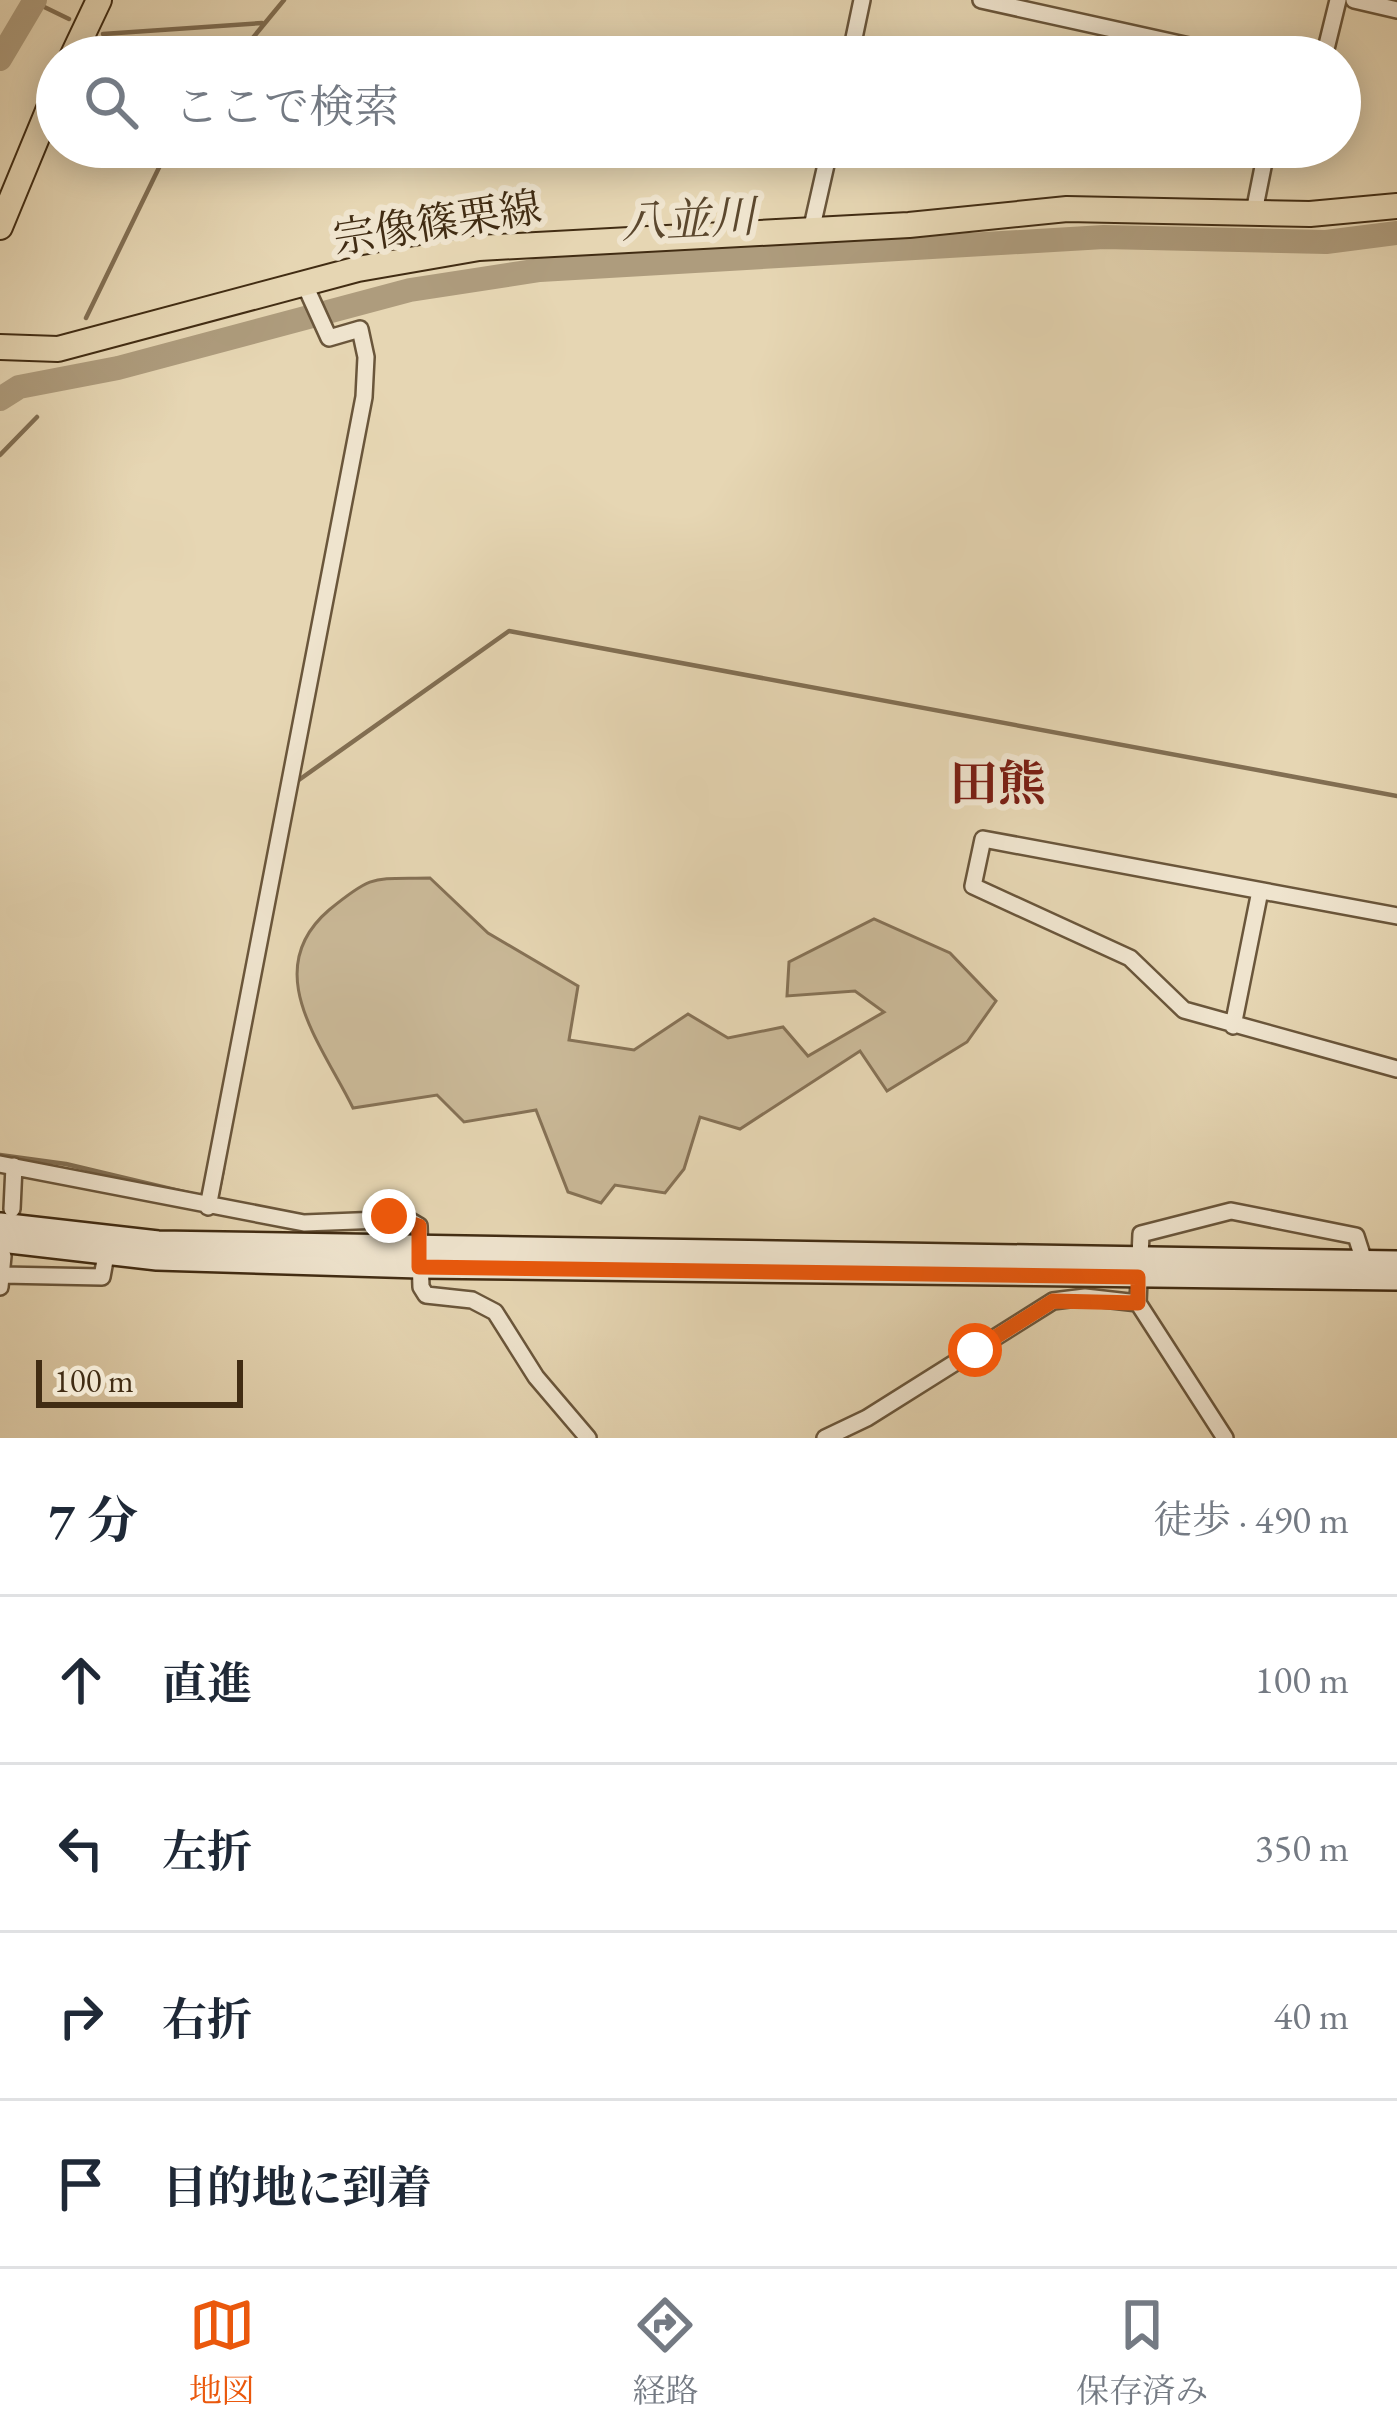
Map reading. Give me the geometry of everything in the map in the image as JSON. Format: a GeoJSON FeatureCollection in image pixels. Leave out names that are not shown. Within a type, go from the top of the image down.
{"type":"FeatureCollection","features":[{"type":"Feature","properties":{"kind":"main road"},"geometry":{"type":"LineString","coordinates":[[82,36],[99,0]]}},
{"type":"Feature","properties":{"kind":"main road"},"geometry":{"type":"LineString","coordinates":[[0,227],[36,140]]}},
{"type":"Feature","properties":{"kind":"main road","name":"宗像篠栗線"},"geometry":{"type":"LineString","coordinates":[[0,347],[58,349],[479,248],[811,231],[1067,209],[1254,212],[1397,206]]}},
{"type":"Feature","properties":{"kind":"street"},"geometry":{"type":"LineString","coordinates":[[854,36],[862,0]]}},
{"type":"Feature","properties":{"kind":"street"},"geometry":{"type":"LineString","coordinates":[[981,0],[1058,9],[1160,36]]}},
{"type":"Feature","properties":{"kind":"street"},"geometry":{"type":"LineString","coordinates":[[1329,36],[1338,0]]}},
{"type":"Feature","properties":{"kind":"street"},"geometry":{"type":"LineString","coordinates":[[1354,0],[1397,10]]}},
{"type":"Feature","properties":{"kind":"street"},"geometry":{"type":"LineString","coordinates":[[811,231],[825,168]]}},
{"type":"Feature","properties":{"kind":"street"},"geometry":{"type":"LineString","coordinates":[[1254,212],[1263,168]]}},
{"type":"Feature","properties":{"kind":"street"},"geometry":{"type":"LineString","coordinates":[[208,1207],[364,397],[366,357],[360,329],[328,338],[306,288]]}},
{"type":"Feature","properties":{"kind":"street"},"geometry":{"type":"LineString","coordinates":[[1397,916],[982,839],[973,886],[1130,958],[1184,1010],[1397,1069]]}},
{"type":"Feature","properties":{"kind":"street"},"geometry":{"type":"LineString","coordinates":[[1233,1026],[1260,891]]}},
{"type":"Feature","properties":{"kind":"street"},"geometry":{"type":"LineString","coordinates":[[419,1257],[158,1242],[6,1216],[7,1165],[208,1207],[340,1225],[407,1219],[419,1226],[426,1295],[472,1300],[495,1312],[536,1377],[588,1438]]}},
{"type":"Feature","properties":{"kind":"street"},"geometry":{"type":"LineString","coordinates":[[1225,1438],[1138,1303],[1141,1234],[1231,1211],[1269,1215],[1355,1236],[1364,1262]]}},
{"type":"Feature","properties":{"kind":"street"},"geometry":{"type":"LineString","coordinates":[[106,1255],[102,1277],[1,1281],[2,1249],[106,1255],[1139,1267],[1397,1279]]}},
{"type":"Feature","properties":{"kind":"street"},"geometry":{"type":"LineString","coordinates":[[1139,1267],[1397,1262]]}},
{"type":"Feature","properties":{"kind":"street"},"geometry":{"type":"LineString","coordinates":[[825,1438],[867,1418],[1053,1301],[1138,1303]]}},
{"type":"Feature","properties":{"kind":"shaded area"},"geometry":{"type":"Polygon","coordinates":[[[430,878],[488,933],[578,986],[569,1040],[634,1050],[688,1014],[728,1038],[783,1027],[808,1056],[884,1012],[855,991],[787,996],[789,962],[874,919],[950,953],[996,1001],[967,1042],[887,1091],[860,1051],[740,1129],[700,1117],[684,1169],[665,1193],[615,1185],[601,1203],[568,1192],[536,1110],[464,1122],[437,1095],[353,1108],[326,1058],[297,982],[299,957],[309,933],[329,910],[366,884],[430,878]]]}},
{"type":"Feature","properties":{"kind":"waterway"},"geometry":{"type":"LineString","coordinates":[[0,59],[35,0]]}},
{"type":"Feature","properties":{"kind":"waterway"},"geometry":{"type":"LineString","coordinates":[[254,36],[284,0]]}},
{"type":"Feature","properties":{"kind":"waterway"},"geometry":{"type":"LineString","coordinates":[[34,2],[69,19]]}},
{"type":"Feature","properties":{"kind":"waterway"},"geometry":{"type":"LineString","coordinates":[[103,34],[262,23]]}},
{"type":"Feature","properties":{"kind":"waterway"},"geometry":{"type":"LineString","coordinates":[[86,318],[159,168]]}},
{"type":"Feature","properties":{"kind":"waterway","name":"八並川"},"geometry":{"type":"LineString","coordinates":[[0,399],[19,387],[118,368],[410,290],[540,270],[1104,237],[1326,242],[1397,233]]}},
{"type":"Feature","properties":{"kind":"waterway"},"geometry":{"type":"LineString","coordinates":[[0,455],[37,417]]}},
{"type":"Feature","properties":{"kind":"waterway"},"geometry":{"type":"LineString","coordinates":[[296,782],[509,631],[1397,796]]}},
{"type":"Feature","properties":{"kind":"waterway"},"geometry":{"type":"LineString","coordinates":[[0,1155],[66,1164],[196,1195]]}},
{"type":"Feature","properties":{"kind":"waterway"},"geometry":{"type":"LineString","coordinates":[[213,1195],[218,1194],[223,1169]]}},
{"type":"Feature","properties":{"kind":"district","name":"田熊"},"geometry":{"type":"Point","coordinates":[998,783]}},
{"type":"Feature","properties":{"kind":"route"},"geometry":{"type":"LineString","coordinates":[[389,1216],[419,1226],[419,1267],[1138,1277],[1138,1303],[1085,1298],[1053,1301],[975,1350]]}}]}
